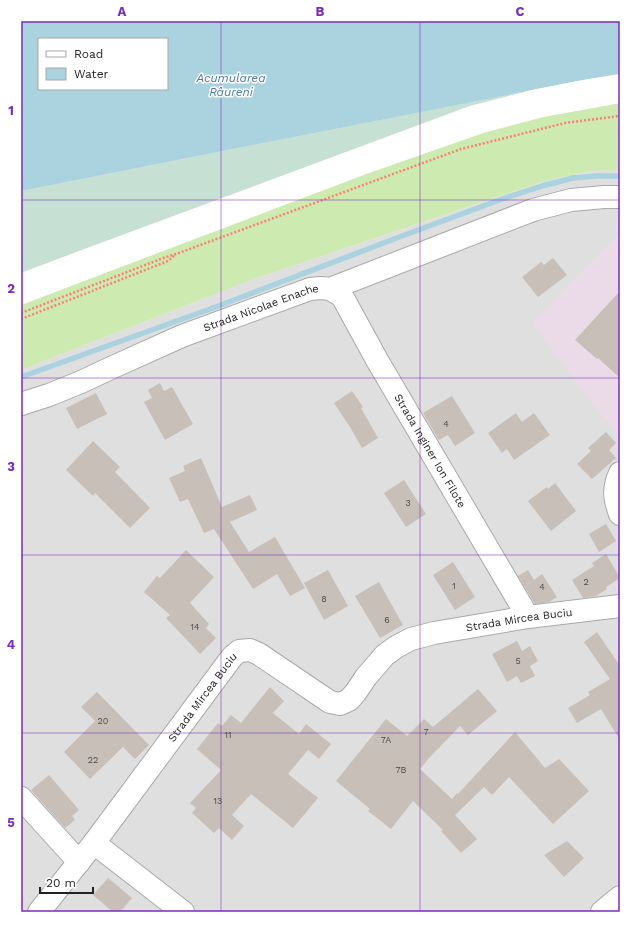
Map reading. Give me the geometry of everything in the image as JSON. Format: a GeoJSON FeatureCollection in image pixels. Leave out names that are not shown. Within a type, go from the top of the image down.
{"type":"FeatureCollection","features":[{"type":"Feature","properties":{"kind":"street","name":"Strada Nicolae Enache"},"geometry":{"type":"LineString","coordinates":[[21,404],[81,382],[196,331],[310,289],[330,289],[533,210],[571,200],[620,197]]}},
{"type":"Feature","properties":{"kind":"street","name":"Strada Inginer Ion Filote"},"geometry":{"type":"LineString","coordinates":[[330,289],[342,296],[377,360],[528,617]]}},
{"type":"Feature","properties":{"kind":"street"},"geometry":{"type":"LineString","coordinates":[[620,473],[615,492],[616,504],[620,514]]}},
{"type":"Feature","properties":{"kind":"street","name":"Strada Mircea Buciu"},"geometry":{"type":"LineString","coordinates":[[39,912],[94,843],[222,669],[239,651],[250,650],[260,654],[330,702],[340,704],[349,700],[385,655],[410,639],[434,633],[528,617],[620,606]]}},
{"type":"Feature","properties":{"kind":"street"},"geometry":{"type":"LineString","coordinates":[[21,798],[79,862]]}},
{"type":"Feature","properties":{"kind":"street"},"geometry":{"type":"LineString","coordinates":[[94,843],[183,912]]}},
{"type":"Feature","properties":{"kind":"street"},"geometry":{"type":"LineString","coordinates":[[602,912],[620,896]]}},
{"type":"Feature","properties":{"kind":"path"},"geometry":{"type":"LineString","coordinates":[[21,313],[166,257],[461,149],[565,123],[620,116]]}},
{"type":"Feature","properties":{"kind":"path"},"geometry":{"type":"LineString","coordinates":[[21,319],[168,261],[176,254]]}},
{"type":"Feature","properties":{"kind":"shaded area"},"geometry":{"type":"Polygon","coordinates":[[[596,170],[620,171],[620,912],[21,912],[21,370],[251,280],[548,180],[596,170]]]}},
{"type":"Feature","properties":{"kind":"shaded area"},"geometry":{"type":"Polygon","coordinates":[[[620,233],[620,446],[617,435],[556,355],[533,322],[620,233]]]}},
{"type":"Feature","properties":{"kind":"green space"},"geometry":{"type":"Polygon","coordinates":[[[532,90],[470,106],[21,273],[21,191],[532,90]]]}},
{"type":"Feature","properties":{"kind":"green space"},"geometry":{"type":"Polygon","coordinates":[[[620,103],[620,171],[596,170],[548,180],[251,280],[21,370],[21,305],[366,174],[483,133],[543,117],[620,103]]]}},
{"type":"Feature","properties":{"kind":"water","name":"Acumularea Râureni"},"geometry":{"type":"Polygon","coordinates":[[[21,21],[620,21],[620,74],[583,80],[21,191],[21,21]]]}},
{"type":"Feature","properties":{"kind":"pier"},"geometry":{"type":"Polygon","coordinates":[[[620,74],[620,103],[543,117],[483,133],[366,174],[21,305],[21,273],[470,106],[532,90],[620,74]]]}},
{"type":"Feature","properties":{"kind":"building"},"geometry":{"type":"Polygon","coordinates":[[[553,258],[567,275],[538,297],[522,277],[541,262],[544,265],[553,258]]]}},
{"type":"Feature","properties":{"kind":"building"},"geometry":{"type":"Polygon","coordinates":[[[620,291],[620,378],[575,340],[620,291]]]}},
{"type":"Feature","properties":{"kind":"building"},"geometry":{"type":"Polygon","coordinates":[[[160,383],[164,391],[172,387],[193,424],[165,440],[144,402],[152,398],[148,390],[160,383]]]}},
{"type":"Feature","properties":{"kind":"building"},"geometry":{"type":"Polygon","coordinates":[[[352,391],[363,407],[361,408],[378,438],[362,448],[334,403],[352,391]]]}},
{"type":"Feature","properties":{"kind":"building"},"geometry":{"type":"Polygon","coordinates":[[[96,393],[107,414],[77,429],[66,408],[96,393]]]}},
{"type":"Feature","properties":{"kind":"building"},"geometry":{"type":"Polygon","coordinates":[[[452,396],[475,433],[455,446],[448,435],[439,440],[423,413],[452,396]]]}},
{"type":"Feature","properties":{"kind":"building"},"geometry":{"type":"Polygon","coordinates":[[[516,413],[522,422],[534,413],[550,435],[514,460],[507,449],[502,453],[488,433],[516,413]]]}},
{"type":"Feature","properties":{"kind":"building"},"geometry":{"type":"Polygon","coordinates":[[[606,432],[616,443],[609,450],[616,458],[592,479],[577,464],[591,451],[588,448],[606,432]]]}},
{"type":"Feature","properties":{"kind":"building"},"geometry":{"type":"Polygon","coordinates":[[[93,441],[120,467],[115,472],[150,508],[130,528],[95,493],[93,496],[66,470],[93,441]]]}},
{"type":"Feature","properties":{"kind":"building"},"geometry":{"type":"Polygon","coordinates":[[[201,458],[222,507],[250,495],[257,510],[230,522],[249,552],[275,537],[305,588],[290,596],[277,574],[253,589],[214,529],[204,533],[188,499],[180,502],[169,478],[185,471],[183,466],[201,458]]]}},
{"type":"Feature","properties":{"kind":"building"},"geometry":{"type":"Polygon","coordinates":[[[404,480],[426,514],[406,527],[384,493],[404,480]]]}},
{"type":"Feature","properties":{"kind":"building"},"geometry":{"type":"Polygon","coordinates":[[[555,483],[576,511],[551,531],[528,501],[555,483]]]}},
{"type":"Feature","properties":{"kind":"building"},"geometry":{"type":"Polygon","coordinates":[[[606,524],[616,541],[599,552],[589,534],[606,524]]]}},
{"type":"Feature","properties":{"kind":"building"},"geometry":{"type":"Polygon","coordinates":[[[186,550],[214,577],[190,603],[209,624],[206,628],[216,638],[200,654],[166,618],[170,615],[144,592],[157,576],[160,578],[186,550]]]}},
{"type":"Feature","properties":{"kind":"building"},"geometry":{"type":"Polygon","coordinates":[[[606,554],[620,578],[596,596],[583,598],[572,580],[594,566],[592,563],[606,554]]]}},
{"type":"Feature","properties":{"kind":"building"},"geometry":{"type":"Polygon","coordinates":[[[453,562],[475,597],[455,610],[433,575],[453,562]]]}},
{"type":"Feature","properties":{"kind":"building"},"geometry":{"type":"Polygon","coordinates":[[[328,570],[348,606],[324,620],[304,583],[328,570]]]}},
{"type":"Feature","properties":{"kind":"building"},"geometry":{"type":"Polygon","coordinates":[[[528,570],[534,580],[542,574],[557,597],[549,602],[535,604],[518,576],[528,570]]]}},
{"type":"Feature","properties":{"kind":"building"},"geometry":{"type":"Polygon","coordinates":[[[379,582],[403,625],[380,638],[355,596],[379,582]]]}},
{"type":"Feature","properties":{"kind":"building"},"geometry":{"type":"Polygon","coordinates":[[[597,632],[620,666],[620,740],[601,709],[577,723],[568,708],[590,695],[588,692],[610,679],[584,642],[597,632]]]}},
{"type":"Feature","properties":{"kind":"building"},"geometry":{"type":"Polygon","coordinates":[[[517,641],[522,651],[530,646],[538,661],[530,666],[535,676],[521,683],[517,676],[507,682],[492,654],[517,641]]]}},
{"type":"Feature","properties":{"kind":"building"},"geometry":{"type":"Polygon","coordinates":[[[270,687],[284,701],[273,713],[299,734],[306,724],[331,744],[319,759],[308,750],[288,774],[318,798],[293,828],[251,794],[232,815],[244,826],[232,840],[219,828],[214,833],[192,813],[196,808],[190,803],[221,770],[197,749],[218,723],[222,726],[231,715],[241,723],[270,687]]]}},
{"type":"Feature","properties":{"kind":"building"},"geometry":{"type":"Polygon","coordinates":[[[478,689],[497,711],[468,735],[460,726],[420,769],[452,799],[515,732],[545,768],[559,759],[589,791],[553,824],[509,777],[492,795],[484,787],[455,815],[477,839],[461,853],[441,831],[443,830],[413,801],[391,829],[368,811],[370,809],[336,781],[386,719],[407,736],[424,719],[433,727],[478,689]]]}},
{"type":"Feature","properties":{"kind":"building"},"geometry":{"type":"Polygon","coordinates":[[[97,692],[149,745],[135,759],[123,747],[90,779],[64,752],[95,721],[81,707],[97,692]]]}},
{"type":"Feature","properties":{"kind":"building"},"geometry":{"type":"Polygon","coordinates":[[[49,775],[79,810],[72,816],[75,820],[65,828],[31,790],[49,775]]]}},
{"type":"Feature","properties":{"kind":"building"},"geometry":{"type":"Polygon","coordinates":[[[567,841],[584,858],[564,877],[544,855],[567,841]]]}},
{"type":"Feature","properties":{"kind":"building"},"geometry":{"type":"Polygon","coordinates":[[[108,878],[132,898],[120,912],[113,912],[93,895],[108,878]]]}},
{"type":"Feature","properties":{"kind":"waterway"},"geometry":{"type":"LineString","coordinates":[[21,377],[213,308],[505,198],[573,178],[620,176]]}}]}
